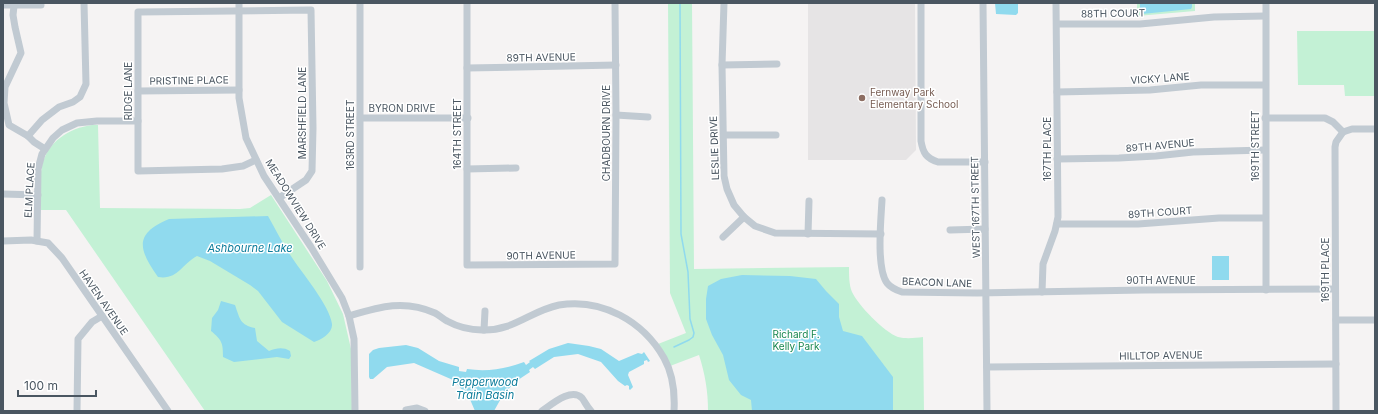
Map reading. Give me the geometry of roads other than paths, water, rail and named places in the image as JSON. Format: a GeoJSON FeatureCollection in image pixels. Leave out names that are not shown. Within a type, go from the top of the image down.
{"type":"FeatureCollection","features":[{"type":"Feature","properties":{"kind":"street"},"geometry":{"type":"LineString","coordinates":[[28,136],[42,120],[59,107],[73,102],[80,97],[86,84],[84,3]]}},
{"type":"Feature","properties":{"kind":"street","name":"163RD STREET"},"geometry":{"type":"LineString","coordinates":[[360,3],[360,267]]}},
{"type":"Feature","properties":{"kind":"street","name":"164TH STREET"},"geometry":{"type":"LineString","coordinates":[[467,3],[467,266]]}},
{"type":"Feature","properties":{"kind":"street","name":"CHADBOURN DRIVE"},"geometry":{"type":"LineString","coordinates":[[615,3],[615,264]]}},
{"type":"Feature","properties":{"kind":"street","name":"LESLIE DRIVE"},"geometry":{"type":"LineString","coordinates":[[724,3],[722,66],[725,183],[734,205],[744,218],[755,226],[775,233],[881,234]]}},
{"type":"Feature","properties":{"kind":"street"},"geometry":{"type":"LineString","coordinates":[[921,3],[921,141],[925,155],[938,162],[984,162]]}},
{"type":"Feature","properties":{"kind":"street","name":"WEST 167TH STREET"},"geometry":{"type":"LineString","coordinates":[[983,3],[987,411]]}},
{"type":"Feature","properties":{"kind":"street","name":"167TH PLACE"},"geometry":{"type":"LineString","coordinates":[[1042,292],[1043,264],[1057,224],[1056,3]]}},
{"type":"Feature","properties":{"kind":"street","name":"169TH STREET"},"geometry":{"type":"LineString","coordinates":[[1266,3],[1266,290]]}},
{"type":"Feature","properties":{"kind":"street"},"geometry":{"type":"LineString","coordinates":[[3,5],[41,5]]}},
{"type":"Feature","properties":{"kind":"street"},"geometry":{"type":"LineString","coordinates":[[14,6],[14,27],[21,53],[5,87],[4,112],[8,124],[28,136],[45,149]]}},
{"type":"Feature","properties":{"kind":"street","name":"MARSHFIELD LANE"},"geometry":{"type":"LineString","coordinates":[[239,7],[311,10],[313,128],[312,171],[306,180],[279,198]]}},
{"type":"Feature","properties":{"kind":"street","name":"RIDGE LANE"},"geometry":{"type":"LineString","coordinates":[[239,7],[138,12],[138,171],[222,169],[243,166],[256,160]]}},
{"type":"Feature","properties":{"kind":"street","name":"MEADOWVIEW DRIVE"},"geometry":{"type":"LineString","coordinates":[[239,7],[239,98],[246,138],[264,176],[342,298],[349,316],[355,348],[355,411]]}},
{"type":"Feature","properties":{"kind":"street","name":"88TH COURT"},"geometry":{"type":"LineString","coordinates":[[1057,24],[1140,24],[1214,17],[1265,16]]}},
{"type":"Feature","properties":{"kind":"street"},"geometry":{"type":"LineString","coordinates":[[722,66],[777,64]]}},
{"type":"Feature","properties":{"kind":"street","name":"89TH AVENUE"},"geometry":{"type":"LineString","coordinates":[[467,68],[616,65]]}},
{"type":"Feature","properties":{"kind":"street","name":"VICKY LANE"},"geometry":{"type":"LineString","coordinates":[[1057,92],[1150,90],[1201,85],[1265,85]]}},
{"type":"Feature","properties":{"kind":"street","name":"PRISTINE PLACE"},"geometry":{"type":"LineString","coordinates":[[138,91],[239,90]]}},
{"type":"Feature","properties":{"kind":"street"},"geometry":{"type":"LineString","coordinates":[[616,115],[648,117]]}},
{"type":"Feature","properties":{"kind":"street","name":"BYRON DRIVE"},"geometry":{"type":"LineString","coordinates":[[360,118],[468,118]]}},
{"type":"Feature","properties":{"kind":"street"},"geometry":{"type":"LineString","coordinates":[[1265,118],[1325,118],[1333,122],[1343,132],[1352,129],[1375,129]]}},
{"type":"Feature","properties":{"kind":"street","name":"ELM PLACE"},"geometry":{"type":"LineString","coordinates":[[37,241],[38,169],[42,154],[53,138],[62,130],[77,123],[97,121],[138,121]]}},
{"type":"Feature","properties":{"kind":"street"},"geometry":{"type":"LineString","coordinates":[[3,131],[11,126]]}},
{"type":"Feature","properties":{"kind":"street","name":"169TH PLACE"},"geometry":{"type":"LineString","coordinates":[[1336,411],[1335,148],[1336,142],[1343,132]]}},
{"type":"Feature","properties":{"kind":"street"},"geometry":{"type":"LineString","coordinates":[[724,135],[776,134]]}},
{"type":"Feature","properties":{"kind":"street","name":"89TH AVENUE"},"geometry":{"type":"LineString","coordinates":[[1057,159],[1119,158],[1193,152],[1265,150]]}},
{"type":"Feature","properties":{"kind":"street"},"geometry":{"type":"LineString","coordinates":[[467,169],[516,168]]}},
{"type":"Feature","properties":{"kind":"street"},"geometry":{"type":"LineString","coordinates":[[3,194],[38,195]]}},
{"type":"Feature","properties":{"kind":"street"},"geometry":{"type":"LineString","coordinates":[[808,234],[809,200]]}},
{"type":"Feature","properties":{"kind":"street","name":"BEACON LANE"},"geometry":{"type":"LineString","coordinates":[[882,200],[882,274],[892,288],[902,292],[986,293]]}},
{"type":"Feature","properties":{"kind":"street"},"geometry":{"type":"LineString","coordinates":[[723,237],[744,218]]}},
{"type":"Feature","properties":{"kind":"street","name":"89TH COURT"},"geometry":{"type":"LineString","coordinates":[[1057,224],[1138,224],[1219,218],[1265,218]]}},
{"type":"Feature","properties":{"kind":"street"},"geometry":{"type":"LineString","coordinates":[[950,230],[985,230]]}},
{"type":"Feature","properties":{"kind":"street","name":"HAVEN AVENUE"},"geometry":{"type":"LineString","coordinates":[[3,241],[31,240],[48,243],[62,258],[168,411]]}},
{"type":"Feature","properties":{"kind":"street","name":"90TH AVENUE"},"geometry":{"type":"LineString","coordinates":[[467,266],[615,264]]}},
{"type":"Feature","properties":{"kind":"street","name":"90TH AVENUE"},"geometry":{"type":"LineString","coordinates":[[986,293],[1335,289]]}},
{"type":"Feature","properties":{"kind":"street"},"geometry":{"type":"LineString","coordinates":[[349,316],[380,307],[411,306],[432,312],[460,327],[484,330],[505,328],[537,312],[551,307],[568,305],[596,306],[627,314],[652,340],[664,359],[674,388],[674,411]]}},
{"type":"Feature","properties":{"kind":"street"},"geometry":{"type":"LineString","coordinates":[[484,330],[485,311]]}},
{"type":"Feature","properties":{"kind":"street"},"geometry":{"type":"LineString","coordinates":[[77,411],[78,339],[92,322],[102,316]]}},
{"type":"Feature","properties":{"kind":"street"},"geometry":{"type":"LineString","coordinates":[[1336,320],[1375,320]]}},
{"type":"Feature","properties":{"kind":"street","name":"HILLTOP AVENUE"},"geometry":{"type":"LineString","coordinates":[[987,367],[1336,364]]}},
{"type":"Feature","properties":{"kind":"street"},"geometry":{"type":"LineString","coordinates":[[542,411],[566,396],[572,394],[581,398],[591,411]]}},
{"type":"Feature","properties":{"kind":"street"},"geometry":{"type":"LineString","coordinates":[[406,410],[417,408],[425,411]]}},
{"type":"Feature","properties":{"kind":"water"},"geometry":{"type":"Polygon","coordinates":[[[995,3],[1018,3],[1018,13],[1016,15],[996,14],[995,3]]]}},
{"type":"Feature","properties":{"kind":"water"},"geometry":{"type":"Polygon","coordinates":[[[1140,3],[1192,3],[1192,7],[1191,9],[1142,14],[1140,11],[1140,3]]]}},
{"type":"Feature","properties":{"kind":"water","name":"Ashbourne Lake"},"geometry":{"type":"Polygon","coordinates":[[[268,216],[286,248],[314,288],[330,316],[332,324],[331,330],[326,336],[317,341],[314,342],[282,322],[258,291],[210,261],[197,256],[175,274],[165,277],[158,277],[144,251],[143,244],[149,231],[169,219],[268,216]]]}},
{"type":"Feature","properties":{"kind":"water"},"geometry":{"type":"Polygon","coordinates":[[[1212,256],[1229,256],[1229,280],[1212,280],[1212,256]]]}},
{"type":"Feature","properties":{"kind":"water"},"geometry":{"type":"Polygon","coordinates":[[[742,275],[790,276],[816,279],[839,304],[839,317],[843,331],[862,336],[893,377],[893,411],[752,411],[751,400],[741,395],[729,380],[723,355],[712,335],[706,319],[706,299],[708,286],[721,279],[742,275]]]}},
{"type":"Feature","properties":{"kind":"water"},"geometry":{"type":"Polygon","coordinates":[[[221,301],[235,305],[241,321],[250,327],[255,328],[257,341],[269,351],[280,348],[290,351],[291,356],[289,359],[277,357],[234,362],[223,357],[221,342],[211,331],[212,318],[218,310],[221,301]]]}},
{"type":"Feature","properties":{"kind":"water","name":"Pepperwood Train Basin"},"geometry":{"type":"Polygon","coordinates":[[[568,343],[601,349],[619,361],[638,353],[642,354],[644,352],[650,361],[644,361],[644,364],[629,372],[628,375],[633,387],[630,390],[629,386],[625,386],[618,381],[601,362],[578,354],[554,357],[535,369],[533,367],[529,370],[530,372],[518,380],[504,393],[494,411],[475,411],[469,397],[453,380],[414,363],[387,367],[373,379],[370,379],[369,377],[369,354],[373,350],[379,348],[406,345],[418,348],[439,361],[459,367],[459,371],[466,372],[467,369],[496,369],[524,362],[526,365],[530,362],[529,361],[549,349],[568,343]]]}},
{"type":"Feature","properties":{"kind":"waterway"},"geometry":{"type":"LineString","coordinates":[[674,347],[689,340],[693,337],[694,333],[690,319],[688,272],[681,234],[680,3]]}},
{"type":"Feature","properties":{"kind":"place","name":"Fernway Park Elementary School"},"geometry":{"type":"Point","coordinates":[862,98]}},
{"type":"Feature","properties":{"kind":"park label","name":"Richard F. Kelly Park"},"geometry":{"type":"Point","coordinates":[796,340]}}]}
